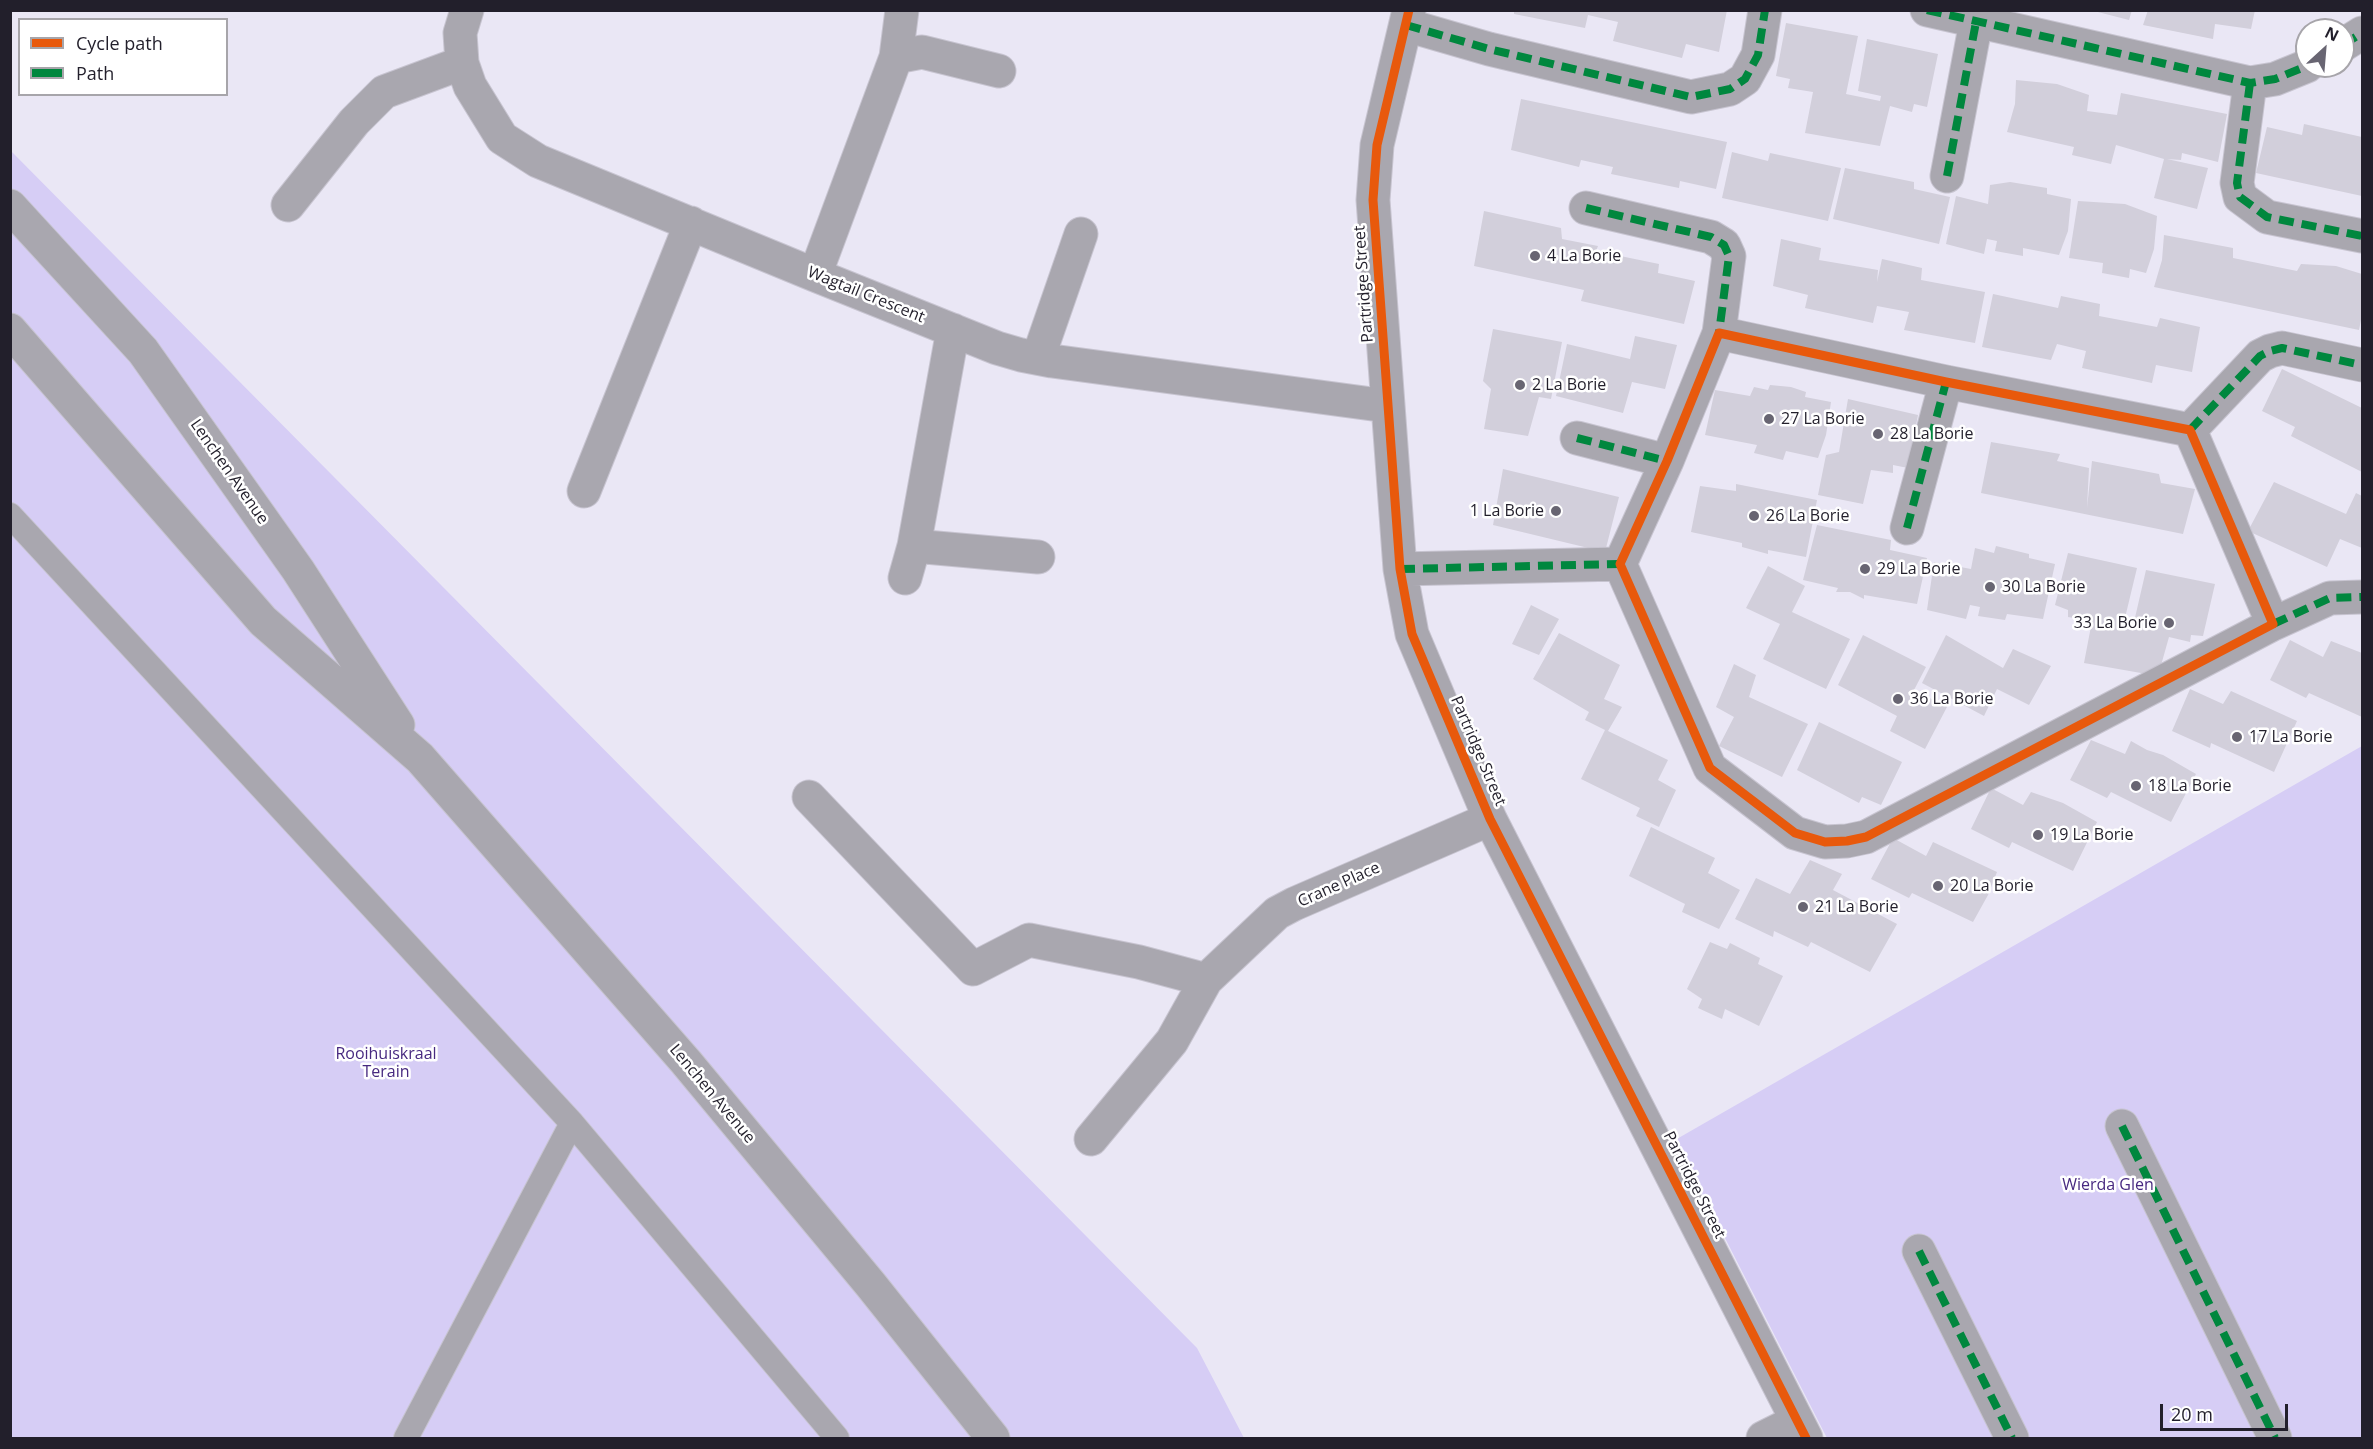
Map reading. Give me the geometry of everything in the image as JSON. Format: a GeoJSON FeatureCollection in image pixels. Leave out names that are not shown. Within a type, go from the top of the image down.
{"type":"FeatureCollection","features":[{"type":"Feature","properties":{"kind":"street","name":"Wagtail Crescent"},"geometry":{"type":"LineString","coordinates":[[467,10],[460,33],[462,63],[470,86],[502,138],[522,153],[538,161],[997,348],[1038,358],[1387,406]]}},
{"type":"Feature","properties":{"kind":"street"},"geometry":{"type":"LineString","coordinates":[[815,275],[896,57],[902,10]]}},
{"type":"Feature","properties":{"kind":"street"},"geometry":{"type":"LineString","coordinates":[[1407,18],[1489,49],[1690,97],[1730,89],[1745,79],[1758,55],[1765,10]]}},
{"type":"Feature","properties":{"kind":"street"},"geometry":{"type":"LineString","coordinates":[[1927,10],[2250,82],[2275,80],[2295,71]]}},
{"type":"Feature","properties":{"kind":"street","name":"Partridge Street"},"geometry":{"type":"LineString","coordinates":[[1407,18],[1377,145],[1373,200],[1400,569],[1412,634],[1490,819],[1802,1430],[1763,1438]]}},
{"type":"Feature","properties":{"kind":"street"},"geometry":{"type":"LineString","coordinates":[[1947,176],[1976,22]]}},
{"type":"Feature","properties":{"kind":"street"},"geometry":{"type":"LineString","coordinates":[[896,57],[922,52],[999,71]]}},
{"type":"Feature","properties":{"kind":"street"},"geometry":{"type":"LineString","coordinates":[[288,205],[354,122],[384,92],[462,63]]}},
{"type":"Feature","properties":{"kind":"street"},"geometry":{"type":"LineString","coordinates":[[2250,82],[2237,183],[2240,197],[2267,217],[2362,236]]}},
{"type":"Feature","properties":{"kind":"street","name":"Lenchen Avenue"},"geometry":{"type":"LineString","coordinates":[[10,206],[143,351],[298,570],[420,758]]}},
{"type":"Feature","properties":{"kind":"street"},"geometry":{"type":"LineString","coordinates":[[1586,208],[1711,237],[1724,245],[1729,256],[1719,333],[1667,461],[1620,564],[1710,768],[1795,833],[1825,842],[1866,837],[2274,624],[2330,598],[2362,597]]}},
{"type":"Feature","properties":{"kind":"street"},"geometry":{"type":"LineString","coordinates":[[584,491],[691,222]]}},
{"type":"Feature","properties":{"kind":"street"},"geometry":{"type":"LineString","coordinates":[[1038,358],[1081,234]]}},
{"type":"Feature","properties":{"kind":"street","name":"Lenchen Avenue"},"geometry":{"type":"LineString","coordinates":[[10,330],[262,621],[420,758],[693,1071],[871,1285],[993,1438]]}},
{"type":"Feature","properties":{"kind":"street"},"geometry":{"type":"LineString","coordinates":[[905,578],[914,546],[953,330]]}},
{"type":"Feature","properties":{"kind":"street"},"geometry":{"type":"LineString","coordinates":[[1719,333],[1946,382],[2190,430]]}},
{"type":"Feature","properties":{"kind":"street"},"geometry":{"type":"LineString","coordinates":[[2190,430],[2260,356],[2270,351],[2282,348],[2362,365]]}},
{"type":"Feature","properties":{"kind":"street"},"geometry":{"type":"LineString","coordinates":[[1906,528],[1946,382]]}},
{"type":"Feature","properties":{"kind":"street"},"geometry":{"type":"LineString","coordinates":[[2190,430],[2274,624]]}},
{"type":"Feature","properties":{"kind":"street"},"geometry":{"type":"LineString","coordinates":[[1577,438],[1667,461]]}},
{"type":"Feature","properties":{"kind":"street"},"geometry":{"type":"LineString","coordinates":[[914,546],[1038,557]]}},
{"type":"Feature","properties":{"kind":"street"},"geometry":{"type":"LineString","coordinates":[[1400,569],[1620,564]]}},
{"type":"Feature","properties":{"kind":"street"},"geometry":{"type":"LineString","coordinates":[[809,797],[973,969],[1029,940],[1139,962],[1206,980]]}},
{"type":"Feature","properties":{"kind":"street","name":"Crane Place"},"geometry":{"type":"LineString","coordinates":[[1091,1139],[1173,1041],[1206,980],[1277,913],[1490,819]]}},
{"type":"Feature","properties":{"kind":"street"},"geometry":{"type":"LineString","coordinates":[[2122,1126],[2275,1438]]}},
{"type":"Feature","properties":{"kind":"street"},"geometry":{"type":"LineString","coordinates":[[1919,1251],[2012,1438]]}},
{"type":"Feature","properties":{"kind":"lane"},"geometry":{"type":"LineString","coordinates":[[10,515],[572,1123],[837,1438]]}},
{"type":"Feature","properties":{"kind":"lane"},"geometry":{"type":"LineString","coordinates":[[406,1438],[572,1123]]}},
{"type":"Feature","properties":{"kind":"green space","name":"Rooihuiskraal Terain"},"geometry":{"type":"Polygon","coordinates":[[[10,150],[1197,1348],[1244,1438],[11,1438],[10,150]]]}},
{"type":"Feature","properties":{"kind":"green space","name":"Wierda Glen"},"geometry":{"type":"Polygon","coordinates":[[[2362,746],[2362,1438],[1827,1438],[1675,1140],[2362,746]]]}},
{"type":"Feature","properties":{"kind":"building"},"geometry":{"type":"Polygon","coordinates":[[[1514,10],[1727,10],[1719,52],[1686,44],[1682,58],[1613,41],[1618,22],[1588,15],[1585,28],[1514,14],[1514,10]]]}},
{"type":"Feature","properties":{"kind":"building"},"geometry":{"type":"Polygon","coordinates":[[[2090,10],[2132,10],[2129,20],[2090,10]]]}},
{"type":"Feature","properties":{"kind":"building"},"geometry":{"type":"Polygon","coordinates":[[[2148,10],[2255,10],[2251,29],[2215,24],[2213,39],[2143,25],[2148,10]]]}},
{"type":"Feature","properties":{"kind":"building"},"geometry":{"type":"Polygon","coordinates":[[[1786,23],[1858,36],[1846,94],[1880,101],[1881,96],[1858,91],[1867,39],[1938,54],[1927,107],[1914,104],[1912,112],[1890,106],[1880,146],[1805,133],[1813,92],[1788,88],[1790,79],[1776,76],[1786,23]]]}},
{"type":"Feature","properties":{"kind":"building"},"geometry":{"type":"Polygon","coordinates":[[[2016,80],[2057,84],[2089,95],[2087,111],[2117,115],[2121,93],[2227,114],[2218,162],[2182,153],[2181,160],[2167,159],[2208,168],[2197,209],[2154,198],[2164,159],[2116,145],[2111,164],[2072,155],[2074,147],[2007,132],[2015,104],[2016,80]]]}},
{"type":"Feature","properties":{"kind":"building"},"geometry":{"type":"Polygon","coordinates":[[[1521,99],[1727,142],[1716,189],[1680,181],[1679,188],[1611,174],[1613,167],[1581,160],[1579,167],[1511,150],[1521,99]]]}},
{"type":"Feature","properties":{"kind":"building"},"geometry":{"type":"Polygon","coordinates":[[[2304,124],[2362,137],[2362,196],[2256,173],[2267,127],[2302,135],[2304,124]]]}},
{"type":"Feature","properties":{"kind":"building"},"geometry":{"type":"Polygon","coordinates":[[[1732,152],[1768,161],[1770,153],[1841,168],[1828,221],[1722,198],[1732,152]]]}},
{"type":"Feature","properties":{"kind":"building"},"geometry":{"type":"Polygon","coordinates":[[[1845,168],[1914,182],[1914,189],[1950,197],[1939,244],[1833,219],[1845,168]]]}},
{"type":"Feature","properties":{"kind":"building"},"geometry":{"type":"Polygon","coordinates":[[[2010,182],[2047,188],[2047,194],[2071,199],[2068,231],[2059,255],[2023,248],[2023,256],[1995,251],[1997,241],[1987,239],[1984,254],[1946,244],[1956,196],[1988,204],[1990,185],[2010,182]]]}},
{"type":"Feature","properties":{"kind":"building"},"geometry":{"type":"Polygon","coordinates":[[[2078,201],[2125,204],[2157,216],[2154,249],[2146,273],[2130,269],[2129,278],[2102,273],[2103,263],[2069,258],[2078,201]]]}},
{"type":"Feature","properties":{"kind":"building"},"geometry":{"type":"Polygon","coordinates":[[[1484,211],[1561,228],[1562,239],[1598,246],[1596,251],[1659,264],[1658,273],[1695,281],[1684,324],[1581,301],[1584,290],[1474,266],[1484,211]]]}},
{"type":"Feature","properties":{"kind":"building"},"geometry":{"type":"Polygon","coordinates":[[[2164,235],[2233,248],[2233,258],[2297,271],[2301,264],[2336,266],[2362,274],[2362,315],[2359,330],[2154,287],[2162,260],[2164,235]]]}},
{"type":"Feature","properties":{"kind":"building"},"geometry":{"type":"Polygon","coordinates":[[[1781,239],[1821,248],[1819,260],[1878,270],[1877,282],[1882,259],[1922,268],[1921,280],[1985,292],[1975,343],[1904,330],[1909,312],[1877,306],[1873,323],[1805,308],[1808,295],[1773,286],[1781,239]]]}},
{"type":"Feature","properties":{"kind":"building"},"geometry":{"type":"Polygon","coordinates":[[[1993,294],[2058,308],[2061,296],[2100,304],[2099,316],[2157,327],[2160,318],[2200,327],[2192,372],[2156,365],[2152,383],[2082,368],[2086,351],[2057,344],[2051,360],[1982,347],[1993,294]]]}},
{"type":"Feature","properties":{"kind":"building","name":"2 La Borie"},"geometry":{"type":"Polygon","coordinates":[[[1493,329],[1562,342],[1551,399],[1539,397],[1528,436],[1484,429],[1491,389],[1483,381],[1493,329]]]}},
{"type":"Feature","properties":{"kind":"building"},"geometry":{"type":"Polygon","coordinates":[[[1635,336],[1677,345],[1665,389],[1632,382],[1623,413],[1556,396],[1567,344],[1630,359],[1635,336]]]}},
{"type":"Feature","properties":{"kind":"building"},"geometry":{"type":"Polygon","coordinates":[[[2282,369],[2362,408],[2362,472],[2291,436],[2295,427],[2262,411],[2282,369]]]}},
{"type":"Feature","properties":{"kind":"building","name":"27 La Borie"},"geometry":{"type":"Polygon","coordinates":[[[1770,385],[1791,387],[1806,392],[1805,397],[1831,402],[1826,435],[1818,458],[1786,451],[1783,460],[1754,453],[1757,445],[1705,435],[1715,390],[1750,396],[1754,387],[1768,390],[1770,385]]]}},
{"type":"Feature","properties":{"kind":"building","name":"28 La Borie"},"geometry":{"type":"Polygon","coordinates":[[[1848,399],[1918,415],[1908,468],[1893,465],[1893,473],[1871,470],[1863,504],[1818,495],[1826,455],[1839,452],[1848,399]]]}},
{"type":"Feature","properties":{"kind":"building"},"geometry":{"type":"Polygon","coordinates":[[[1991,442],[2060,454],[2057,461],[2089,468],[2087,508],[2092,461],[2159,474],[2161,483],[2195,489],[2183,534],[1981,493],[1991,442]]]}},
{"type":"Feature","properties":{"kind":"building","name":"1 La Borie"},"geometry":{"type":"Polygon","coordinates":[[[1503,469],[1619,497],[1605,552],[1493,525],[1503,469]]]}},
{"type":"Feature","properties":{"kind":"building"},"geometry":{"type":"Polygon","coordinates":[[[2274,482],[2346,514],[2356,493],[2362,496],[2362,548],[2340,539],[2327,567],[2248,531],[2274,482]]]}},
{"type":"Feature","properties":{"kind":"building","name":"26 La Borie"},"geometry":{"type":"Polygon","coordinates":[[[1736,484],[1817,500],[1806,557],[1768,550],[1768,554],[1742,547],[1742,543],[1691,532],[1700,486],[1736,491],[1736,484]]]}},
{"type":"Feature","properties":{"kind":"building","name":"29 La Borie"},"geometry":{"type":"Polygon","coordinates":[[[1817,525],[1891,540],[1890,550],[1927,558],[1917,604],[1864,595],[1864,599],[1850,592],[1836,592],[1838,588],[1803,580],[1817,525]]]}},
{"type":"Feature","properties":{"kind":"building","name":"30 La Borie"},"geometry":{"type":"Polygon","coordinates":[[[1996,546],[2029,554],[2029,558],[2055,564],[2043,619],[2007,614],[2005,620],[1978,616],[1980,607],[1970,605],[1966,619],[1927,610],[1934,562],[1971,569],[1975,548],[1994,553],[1996,546]]]}},
{"type":"Feature","properties":{"kind":"building"},"geometry":{"type":"Polygon","coordinates":[[[2068,553],[2137,568],[2124,622],[2134,622],[2146,570],[2215,584],[2203,636],[2191,635],[2190,642],[2169,637],[2158,676],[2084,663],[2092,621],[2068,617],[2068,610],[2055,605],[2068,553]]]}},
{"type":"Feature","properties":{"kind":"building"},"geometry":{"type":"Polygon","coordinates":[[[1768,566],[1805,586],[1792,612],[1850,639],[1826,689],[1763,659],[1780,624],[1746,608],[1768,566]]]}},
{"type":"Feature","properties":{"kind":"building"},"geometry":{"type":"Polygon","coordinates":[[[1531,605],[1559,619],[1539,655],[1512,644],[1531,605]]]}},
{"type":"Feature","properties":{"kind":"building"},"geometry":{"type":"Polygon","coordinates":[[[1559,633],[1620,665],[1604,699],[1622,707],[1608,731],[1668,760],[1658,780],[1676,790],[1659,827],[1636,816],[1640,808],[1581,779],[1605,730],[1585,720],[1589,712],[1533,679],[1559,633]]]}},
{"type":"Feature","properties":{"kind":"building","name":"36 La Borie"},"geometry":{"type":"Polygon","coordinates":[[[1863,635],[1926,667],[1914,690],[1947,707],[1925,749],[1890,731],[1897,716],[1838,685],[1863,635]]]}},
{"type":"Feature","properties":{"kind":"building"},"geometry":{"type":"Polygon","coordinates":[[[1946,635],[2003,668],[2013,649],[2051,666],[2029,705],[1997,689],[1984,716],[1922,683],[1946,635]]]}},
{"type":"Feature","properties":{"kind":"building"},"geometry":{"type":"Polygon","coordinates":[[[2290,640],[2323,657],[2331,641],[2362,653],[2362,717],[2309,693],[2306,698],[2270,680],[2290,640]]]}},
{"type":"Feature","properties":{"kind":"building"},"geometry":{"type":"Polygon","coordinates":[[[1734,664],[1756,675],[1749,697],[1808,724],[1782,777],[1719,746],[1734,717],[1716,707],[1734,664]]]}},
{"type":"Feature","properties":{"kind":"building","name":"17 La Borie"},"geometry":{"type":"Polygon","coordinates":[[[2190,689],[2223,704],[2231,691],[2297,721],[2274,772],[2211,743],[2210,748],[2172,731],[2190,689]]]}},
{"type":"Feature","properties":{"kind":"building"},"geometry":{"type":"Polygon","coordinates":[[[1819,722],[1902,762],[1881,805],[1862,797],[1859,803],[1797,770],[1819,722]]]}},
{"type":"Feature","properties":{"kind":"building","name":"18 La Borie"},"geometry":{"type":"Polygon","coordinates":[[[2091,740],[2125,754],[2131,741],[2147,750],[2163,755],[2196,774],[2171,822],[2111,792],[2107,798],[2070,780],[2091,740]]]}},
{"type":"Feature","properties":{"kind":"building","name":"19 La Borie"},"geometry":{"type":"Polygon","coordinates":[[[1991,788],[2023,805],[2031,792],[2063,803],[2097,822],[2073,871],[2012,842],[2009,848],[1971,829],[1991,788]]]}},
{"type":"Feature","properties":{"kind":"building"},"geometry":{"type":"Polygon","coordinates":[[[1651,827],[1715,858],[1708,873],[1740,890],[1719,929],[1682,912],[1685,904],[1629,876],[1651,827]]]}},
{"type":"Feature","properties":{"kind":"building","name":"20 La Borie"},"geometry":{"type":"Polygon","coordinates":[[[1893,838],[1926,856],[1933,842],[1997,872],[1988,895],[1973,922],[1912,893],[1909,898],[1871,879],[1893,838]]]}},
{"type":"Feature","properties":{"kind":"building","name":"21 La Borie"},"geometry":{"type":"Polygon","coordinates":[[[1810,860],[1842,874],[1833,890],[1897,924],[1870,972],[1811,942],[1808,947],[1774,931],[1773,937],[1735,919],[1756,878],[1790,894],[1810,860]]]}},
{"type":"Feature","properties":{"kind":"building"},"geometry":{"type":"Polygon","coordinates":[[[1710,942],[1727,949],[1730,943],[1760,958],[1758,964],[1783,976],[1759,1026],[1725,1009],[1722,1019],[1698,1008],[1702,999],[1687,989],[1710,942]]]}},
{"type":"Feature","properties":{"kind":"marked path"},"geometry":{"type":"LineString","coordinates":[[1406,25],[1489,49],[1691,97],[1730,89],[1745,79],[1758,55],[1765,10]]}},
{"type":"Feature","properties":{"kind":"marked path"},"geometry":{"type":"LineString","coordinates":[[1927,10],[2250,83],[2275,79],[2295,71]]}},
{"type":"Feature","properties":{"kind":"marked path"},"geometry":{"type":"LineString","coordinates":[[1947,176],[1976,22]]}},
{"type":"Feature","properties":{"kind":"marked path"},"geometry":{"type":"LineString","coordinates":[[2355,37],[2362,33]]}},
{"type":"Feature","properties":{"kind":"marked path"},"geometry":{"type":"LineString","coordinates":[[2250,83],[2237,183],[2240,197],[2267,217],[2362,236]]}},
{"type":"Feature","properties":{"kind":"marked path"},"geometry":{"type":"LineString","coordinates":[[1586,208],[1711,237],[1724,245],[1729,256],[1719,333]]}},
{"type":"Feature","properties":{"kind":"marked path"},"geometry":{"type":"LineString","coordinates":[[2190,430],[2260,356],[2270,351],[2282,348],[2362,365]]}},
{"type":"Feature","properties":{"kind":"marked path"},"geometry":{"type":"LineString","coordinates":[[1907,528],[1946,382]]}},
{"type":"Feature","properties":{"kind":"marked path"},"geometry":{"type":"LineString","coordinates":[[1577,438],[1667,461]]}},
{"type":"Feature","properties":{"kind":"marked path"},"geometry":{"type":"LineString","coordinates":[[1400,569],[1620,564]]}},
{"type":"Feature","properties":{"kind":"marked path"},"geometry":{"type":"LineString","coordinates":[[2273,624],[2330,598],[2362,597]]}},
{"type":"Feature","properties":{"kind":"marked path"},"geometry":{"type":"LineString","coordinates":[[2122,1126],[2275,1438]]}},
{"type":"Feature","properties":{"kind":"marked path"},"geometry":{"type":"LineString","coordinates":[[1919,1251],[2012,1438]]}},
{"type":"Feature","properties":{"kind":"cycle path"},"geometry":{"type":"LineString","coordinates":[[1409,10],[1377,145],[1373,200],[1400,569],[1412,634],[1490,819],[1806,1438]]}},
{"type":"Feature","properties":{"kind":"cycle path"},"geometry":{"type":"LineString","coordinates":[[1719,333],[1946,382],[2190,430],[2273,624],[1866,837],[1825,842],[1795,833],[1710,768],[1620,564],[1667,461],[1719,333]]}},
{"type":"Feature","properties":{"kind":"place","name":"4 La Borie"},"geometry":{"type":"Point","coordinates":[1535,256]}},
{"type":"Feature","properties":{"kind":"place","name":"2 La Borie"},"geometry":{"type":"Point","coordinates":[1520,385]}},
{"type":"Feature","properties":{"kind":"place","name":"27 La Borie"},"geometry":{"type":"Point","coordinates":[1769,419]}},
{"type":"Feature","properties":{"kind":"place","name":"28 La Borie"},"geometry":{"type":"Point","coordinates":[1878,434]}},
{"type":"Feature","properties":{"kind":"place","name":"1 La Borie"},"geometry":{"type":"Point","coordinates":[1556,511]}},
{"type":"Feature","properties":{"kind":"place","name":"26 La Borie"},"geometry":{"type":"Point","coordinates":[1754,516]}},
{"type":"Feature","properties":{"kind":"place","name":"29 La Borie"},"geometry":{"type":"Point","coordinates":[1865,569]}},
{"type":"Feature","properties":{"kind":"place","name":"30 La Borie"},"geometry":{"type":"Point","coordinates":[1990,587]}},
{"type":"Feature","properties":{"kind":"place","name":"33 La Borie"},"geometry":{"type":"Point","coordinates":[2169,623]}},
{"type":"Feature","properties":{"kind":"place","name":"36 La Borie"},"geometry":{"type":"Point","coordinates":[1898,699]}},
{"type":"Feature","properties":{"kind":"place","name":"17 La Borie"},"geometry":{"type":"Point","coordinates":[2237,737]}},
{"type":"Feature","properties":{"kind":"place","name":"18 La Borie"},"geometry":{"type":"Point","coordinates":[2136,786]}},
{"type":"Feature","properties":{"kind":"place","name":"19 La Borie"},"geometry":{"type":"Point","coordinates":[2038,835]}},
{"type":"Feature","properties":{"kind":"place","name":"20 La Borie"},"geometry":{"type":"Point","coordinates":[1938,886]}},
{"type":"Feature","properties":{"kind":"place","name":"21 La Borie"},"geometry":{"type":"Point","coordinates":[1803,907]}}]}
